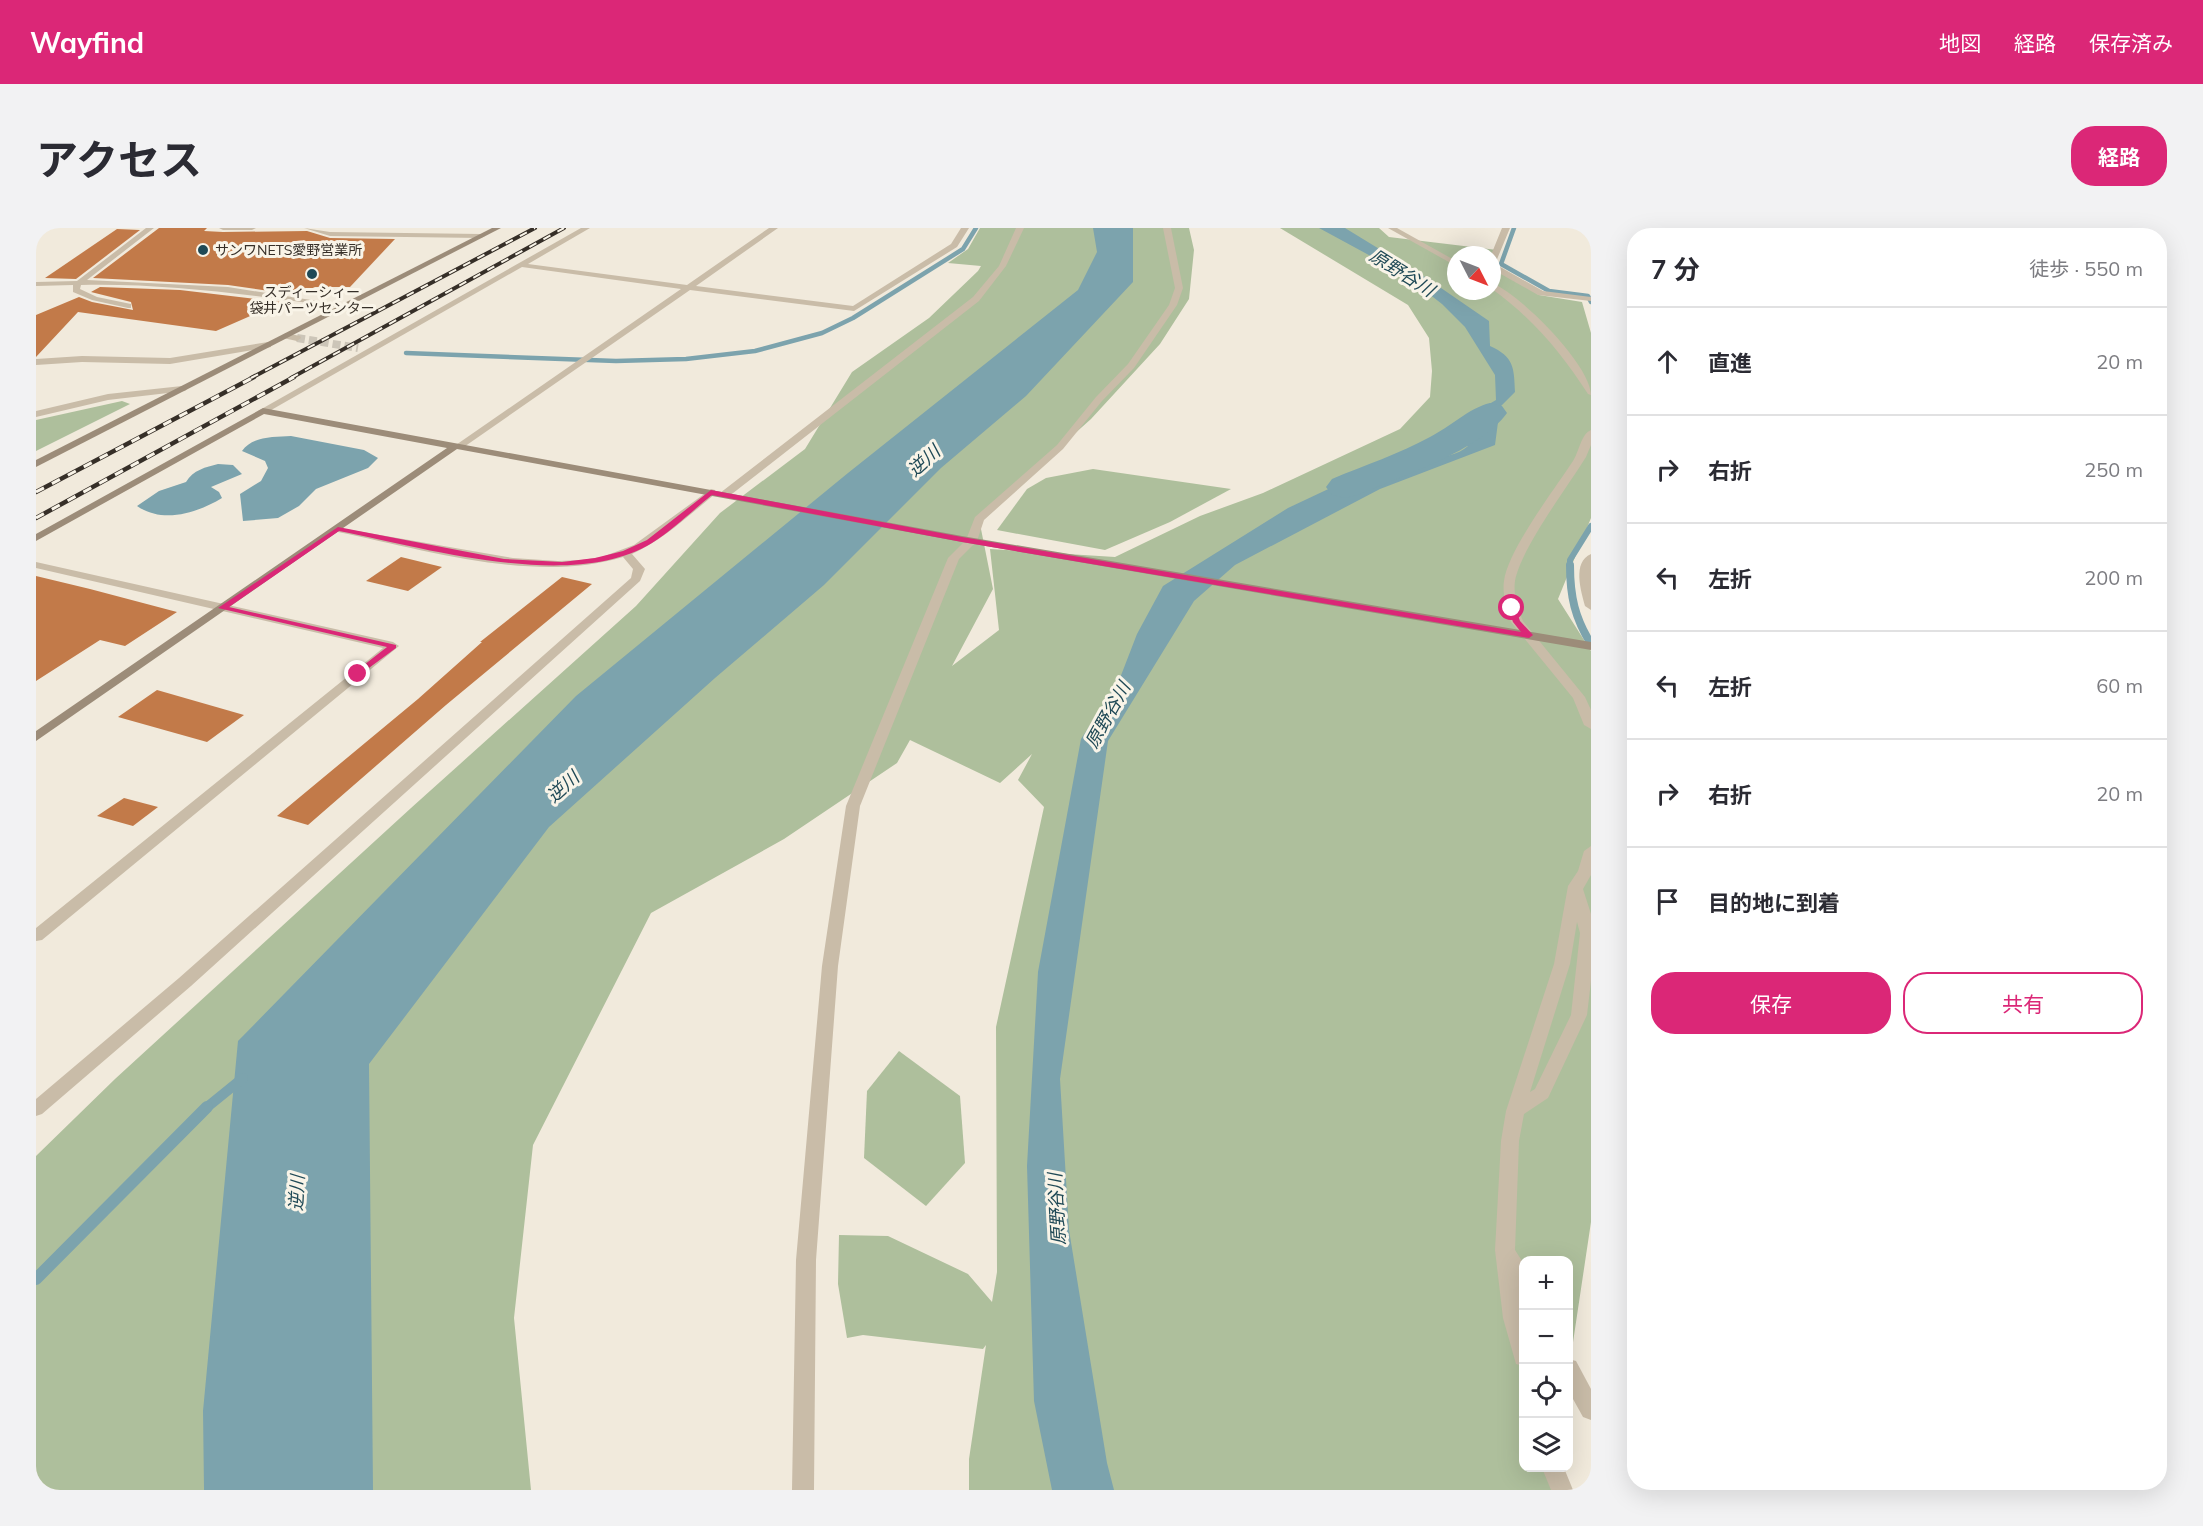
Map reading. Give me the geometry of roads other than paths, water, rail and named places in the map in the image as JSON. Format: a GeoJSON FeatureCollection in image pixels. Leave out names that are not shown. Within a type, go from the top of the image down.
{"type":"FeatureCollection","features":[{"type":"Feature","properties":{"kind":"street"},"geometry":{"type":"LineString","coordinates":[[128,306],[83,295],[76,290],[77,284],[150,228]]}},
{"type":"Feature","properties":{"kind":"street"},"geometry":{"type":"LineString","coordinates":[[223,228],[252,228]]}},
{"type":"Feature","properties":{"kind":"street"},"geometry":{"type":"LineString","coordinates":[[308,228],[330,234],[481,236]]}},
{"type":"Feature","properties":{"kind":"street"},"geometry":{"type":"LineString","coordinates":[[36,464],[496,228]]}},
{"type":"Feature","properties":{"kind":"street"},"geometry":{"type":"LineString","coordinates":[[36,538],[586,228]]}},
{"type":"Feature","properties":{"kind":"street"},"geometry":{"type":"LineString","coordinates":[[36,737],[774,228]]}},
{"type":"Feature","properties":{"kind":"street"},"geometry":{"type":"LineString","coordinates":[[521,265],[854,309],[954,244],[965,228]]}},
{"type":"Feature","properties":{"kind":"street"},"geometry":{"type":"LineString","coordinates":[[728,496],[976,300],[997,276],[1010,256],[1020,228]]}},
{"type":"Feature","properties":{"kind":"street"},"geometry":{"type":"LineString","coordinates":[[802,1487],[806,1260],[830,966],[853,806],[954,558],[972,541],[979,519],[1060,447],[1099,399],[1131,366],[1173,305],[1179,288],[1167,228]]}},
{"type":"Feature","properties":{"kind":"street"},"geometry":{"type":"LineString","coordinates":[[1392,228],[1447,259]]}},
{"type":"Feature","properties":{"kind":"street"},"geometry":{"type":"LineString","coordinates":[[1499,246],[1506,228]]}},
{"type":"Feature","properties":{"kind":"street"},"geometry":{"type":"LineString","coordinates":[[1501,270],[1541,293],[1591,299]]}},
{"type":"Feature","properties":{"kind":"street"},"geometry":{"type":"LineString","coordinates":[[36,284],[112,282],[228,289],[345,306]]}},
{"type":"Feature","properties":{"kind":"street"},"geometry":{"type":"LineString","coordinates":[[1501,291],[1517,302],[1560,344],[1578,368],[1591,392]]}},
{"type":"Feature","properties":{"kind":"street"},"geometry":{"type":"LineString","coordinates":[[286,336],[297,338]]}},
{"type":"Feature","properties":{"kind":"street"},"geometry":{"type":"LineString","coordinates":[[36,362],[82,359],[147,363],[268,345]]}},
{"type":"Feature","properties":{"kind":"street"},"geometry":{"type":"LineString","coordinates":[[358,348],[371,350]]}},
{"type":"Feature","properties":{"kind":"street"},"geometry":{"type":"LineString","coordinates":[[36,414],[108,397],[182,389]]}},
{"type":"Feature","properties":{"kind":"street"},"geometry":{"type":"LineString","coordinates":[[263,411],[972,541],[1591,646]]}},
{"type":"Feature","properties":{"kind":"street"},"geometry":{"type":"LineString","coordinates":[[1591,433],[1581,457],[1515,560],[1509,583],[1512,608],[1517,622],[1579,697],[1591,724]]}},
{"type":"Feature","properties":{"kind":"street"},"geometry":{"type":"LineString","coordinates":[[338,529],[530,564],[562,565],[596,561],[625,553],[649,541],[711,492]]}},
{"type":"Feature","properties":{"kind":"street"},"geometry":{"type":"LineString","coordinates":[[36,1109],[185,982],[636,579],[639,569],[625,553]]}},
{"type":"Feature","properties":{"kind":"street"},"geometry":{"type":"LineString","coordinates":[[1591,557],[1585,566],[1584,581],[1591,606]]}},
{"type":"Feature","properties":{"kind":"street"},"geometry":{"type":"LineString","coordinates":[[36,565],[393,646],[36,936]]}},
{"type":"Feature","properties":{"kind":"street"},"geometry":{"type":"LineString","coordinates":[[1519,1339],[1513,1318],[1505,1250],[1510,1141],[1515,1111],[1562,964],[1576,886],[1586,871],[1591,851]]}},
{"type":"Feature","properties":{"kind":"street"},"geometry":{"type":"LineString","coordinates":[[1515,1111],[1542,1094],[1585,1016],[1588,933],[1576,886]]}},
{"type":"Feature","properties":{"kind":"street"},"geometry":{"type":"LineString","coordinates":[[1505,1250],[1519,1275]]}},
{"type":"Feature","properties":{"kind":"street"},"geometry":{"type":"LineString","coordinates":[[1573,1376],[1591,1410]]}},
{"type":"Feature","properties":{"kind":"street"},"geometry":{"type":"LineString","coordinates":[[1555,1472],[1562,1490]]}},
{"type":"Feature","properties":{"kind":"water","name":"逆川"},"geometry":{"type":"Polygon","coordinates":[[[1093,228],[1133,228],[1133,282],[1026,396],[941,468],[824,585],[715,678],[549,827],[369,1064],[373,1490],[204,1490],[203,1411],[238,1041],[576,696],[848,473],[1078,290],[1097,252],[1093,228]]]}},
{"type":"Feature","properties":{"kind":"water"},"geometry":{"type":"Polygon","coordinates":[[[1319,228],[1345,228],[1447,292],[1447,300],[1458,300],[1489,321],[1490,346],[1508,359],[1513,369],[1515,383],[1515,392],[1500,407],[1495,445],[1380,489],[1235,565],[1194,601],[1108,741],[1060,1079],[1069,1230],[1107,1463],[1114,1490],[1052,1490],[1034,1401],[1027,1166],[1038,972],[1081,739],[1120,678],[1137,634],[1163,586],[1288,508],[1407,452],[1496,400],[1495,375],[1465,327],[1442,304],[1402,273],[1319,228]],[[1457,444],[1410,457],[1440,457],[1468,446],[1457,444]]]}},
{"type":"Feature","properties":{"kind":"water"},"geometry":{"type":"Polygon","coordinates":[[[291,436],[364,450],[378,458],[368,468],[316,489],[299,506],[278,518],[243,521],[240,494],[261,481],[268,468],[265,461],[242,451],[251,442],[257,440],[291,436]]]}},
{"type":"Feature","properties":{"kind":"water"},"geometry":{"type":"Polygon","coordinates":[[[218,464],[233,465],[242,474],[211,487],[219,492],[222,498],[202,508],[180,514],[158,514],[137,506],[159,491],[186,482],[200,470],[218,464]]]}},
{"type":"Feature","properties":{"kind":"waterway"},"geometry":{"type":"LineString","coordinates":[[406,353],[616,361],[686,359],[755,351],[822,333],[853,318],[963,249],[976,228]]}},
{"type":"Feature","properties":{"kind":"waterway"},"geometry":{"type":"LineString","coordinates":[[1514,228],[1501,264],[1549,291],[1588,296],[1591,302]]}},
{"type":"Feature","properties":{"kind":"waterway","name":"原野谷川"},"geometry":{"type":"LineString","coordinates":[[1345,487],[1457,437],[1490,413]]}},
{"type":"Feature","properties":{"kind":"waterway"},"geometry":{"type":"LineString","coordinates":[[1570,565],[1570,560],[1591,526]]}},
{"type":"Feature","properties":{"kind":"waterway"},"geometry":{"type":"LineString","coordinates":[[1570,565],[1574,607],[1591,644]]}},
{"type":"Feature","properties":{"kind":"waterway"},"geometry":{"type":"LineString","coordinates":[[206,1108],[243,1078]]}},
{"type":"Feature","properties":{"kind":"waterway"},"geometry":{"type":"LineString","coordinates":[[36,1279],[206,1108]]}},
{"type":"Feature","properties":{"kind":"tunnel"},"geometry":{"type":"LineString","coordinates":[[297,338],[358,348]]}},
{"type":"Feature","properties":{"kind":"railway"},"geometry":{"type":"LineString","coordinates":[[251,378],[535,228]]}},
{"type":"Feature","properties":{"kind":"railway"},"geometry":{"type":"LineString","coordinates":[[291,378],[564,228]]}},
{"type":"Feature","properties":{"kind":"railway"},"geometry":{"type":"LineString","coordinates":[[36,492],[254,377]]}},
{"type":"Feature","properties":{"kind":"railway"},"geometry":{"type":"LineString","coordinates":[[36,518],[294,377]]}},
{"type":"Feature","properties":{"kind":"place","name":"サンワNETS愛野営業所"},"geometry":{"type":"Point","coordinates":[203,250]}},
{"type":"Feature","properties":{"kind":"place","name":"スディーシィー 袋井パーツセンター"},"geometry":{"type":"Point","coordinates":[312,274]}}]}
